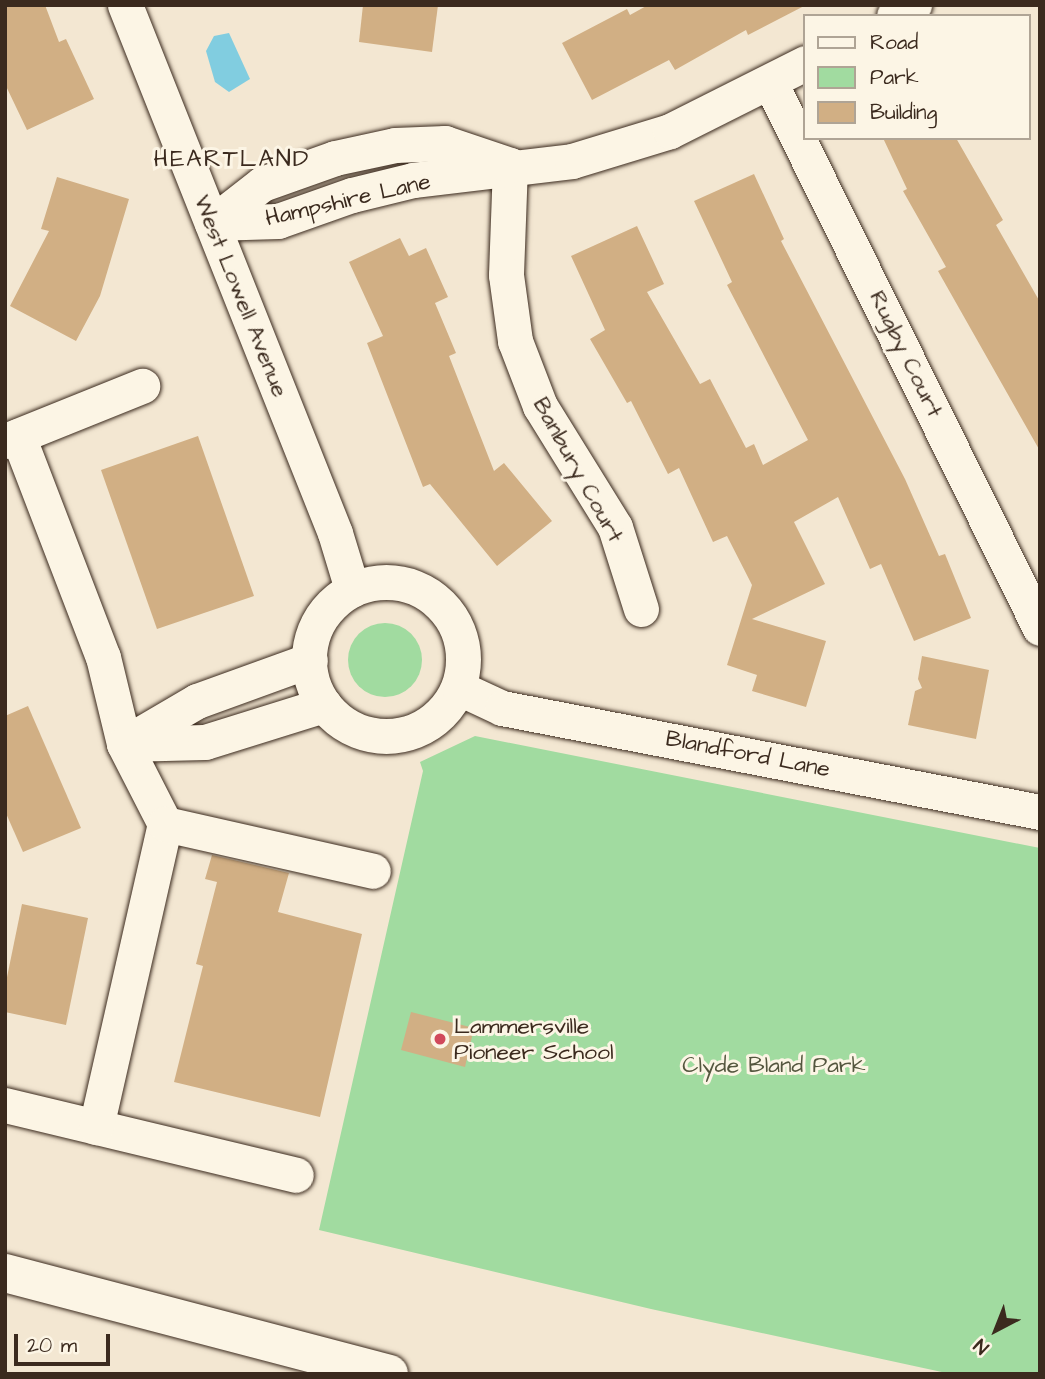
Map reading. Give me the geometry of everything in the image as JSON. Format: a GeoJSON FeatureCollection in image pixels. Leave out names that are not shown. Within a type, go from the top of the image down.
{"type":"FeatureCollection","features":[{"type":"Feature","properties":{"kind":"highway"},"geometry":{"type":"LineString","coordinates":[[5,1273],[389,1374]]}},
{"type":"Feature","properties":{"kind":"street","name":"West Lowell Avenue"},"geometry":{"type":"LineString","coordinates":[[125,5],[335,533],[352,589]]}},
{"type":"Feature","properties":{"kind":"street"},"geometry":{"type":"LineString","coordinates":[[898,14],[914,5]]}},
{"type":"Feature","properties":{"kind":"street","name":"Hampshire Lane"},"geometry":{"type":"LineString","coordinates":[[212,223],[278,221],[352,194],[510,165],[572,161],[670,131],[804,64]]}},
{"type":"Feature","properties":{"kind":"street","name":"Rugby Court"},"geometry":{"type":"LineString","coordinates":[[770,82],[1040,628]]}},
{"type":"Feature","properties":{"kind":"street","name":"Banbury Court"},"geometry":{"type":"LineString","coordinates":[[510,165],[506,275],[515,341],[540,406],[615,527],[641,609]]}},
{"type":"Feature","properties":{"kind":"street"},"geometry":{"type":"LineString","coordinates":[[96,1127],[165,824],[124,744],[103,657],[11,438],[142,386]]}},
{"type":"Feature","properties":{"kind":"street"},"geometry":{"type":"LineString","coordinates":[[368,583],[406,584],[437,601],[456,627],[463,661],[459,688],[424,726],[390,737],[355,730],[324,705],[310,679],[310,643],[325,610],[352,589],[368,583]]}},
{"type":"Feature","properties":{"kind":"street"},"geometry":{"type":"LineString","coordinates":[[124,744],[197,701],[310,660]]}},
{"type":"Feature","properties":{"kind":"street","name":"Blandford Lane"},"geometry":{"type":"LineString","coordinates":[[459,688],[502,708],[1040,812]]}},
{"type":"Feature","properties":{"kind":"street"},"geometry":{"type":"LineString","coordinates":[[124,744],[205,743],[324,705]]}},
{"type":"Feature","properties":{"kind":"street"},"geometry":{"type":"LineString","coordinates":[[165,824],[373,872]]}},
{"type":"Feature","properties":{"kind":"street"},"geometry":{"type":"LineString","coordinates":[[5,1105],[296,1175]]}},
{"type":"Feature","properties":{"kind":"green space"},"geometry":{"type":"Polygon","coordinates":[[[385,623],[399,626],[411,634],[419,646],[422,660],[419,674],[411,686],[399,694],[385,697],[371,694],[359,686],[351,674],[348,660],[351,646],[359,634],[371,626],[385,623]]]}},
{"type":"Feature","properties":{"kind":"green space","name":"Clyde Bland Park"},"geometry":{"type":"Polygon","coordinates":[[[475,736],[1040,848],[1040,1374],[951,1374],[651,1309],[319,1230],[423,771],[420,762],[475,736]]]}},
{"type":"Feature","properties":{"kind":"water"},"geometry":{"type":"Polygon","coordinates":[[[229,33],[250,79],[229,92],[215,82],[206,51],[214,36],[229,33]]]}},
{"type":"Feature","properties":{"kind":"building"},"geometry":{"type":"Polygon","coordinates":[[[5,5],[45,5],[59,42],[66,39],[94,99],[27,130],[5,84],[5,5]]]}},
{"type":"Feature","properties":{"kind":"building"},"geometry":{"type":"Polygon","coordinates":[[[363,5],[438,5],[432,52],[359,42],[363,5]]]}},
{"type":"Feature","properties":{"kind":"building"},"geometry":{"type":"Polygon","coordinates":[[[648,5],[806,5],[748,35],[746,30],[675,70],[669,60],[592,100],[562,43],[627,9],[630,15],[648,5]]]}},
{"type":"Feature","properties":{"kind":"building"},"geometry":{"type":"Polygon","coordinates":[[[884,140],[957,140],[1003,220],[996,225],[1040,302],[1040,451],[938,271],[946,267],[903,191],[907,189],[884,140]]]}},
{"type":"Feature","properties":{"kind":"building"},"geometry":{"type":"Polygon","coordinates":[[[754,174],[784,239],[781,241],[905,479],[939,556],[945,554],[971,618],[914,641],[881,564],[870,569],[838,497],[794,522],[825,584],[752,619],[826,641],[806,707],[752,691],[757,675],[727,665],[752,585],[727,536],[713,542],[679,468],[668,474],[631,401],[627,403],[590,339],[605,330],[571,256],[637,226],[664,284],[647,292],[700,384],[710,379],[746,448],[754,444],[763,465],[808,440],[727,285],[732,282],[694,201],[754,174]]]}},
{"type":"Feature","properties":{"kind":"building"},"geometry":{"type":"Polygon","coordinates":[[[57,177],[129,199],[100,296],[76,341],[10,306],[49,231],[41,229],[57,177]]]}},
{"type":"Feature","properties":{"kind":"building"},"geometry":{"type":"Polygon","coordinates":[[[400,238],[409,256],[426,248],[448,297],[435,303],[456,353],[449,356],[494,471],[504,463],[552,521],[497,566],[430,484],[423,487],[367,343],[383,336],[349,262],[400,238]]]}},
{"type":"Feature","properties":{"kind":"building"},"geometry":{"type":"Polygon","coordinates":[[[198,436],[254,596],[157,629],[101,470],[198,436]]]}},
{"type":"Feature","properties":{"kind":"building"},"geometry":{"type":"Polygon","coordinates":[[[922,656],[989,670],[976,739],[908,725],[915,691],[922,688],[918,679],[922,656]]]}},
{"type":"Feature","properties":{"kind":"building"},"geometry":{"type":"Polygon","coordinates":[[[28,706],[81,828],[23,852],[5,811],[5,716],[28,706]]]}},
{"type":"Feature","properties":{"kind":"building"},"geometry":{"type":"Polygon","coordinates":[[[212,855],[289,873],[278,912],[362,934],[320,1117],[174,1082],[203,966],[196,964],[217,882],[205,879],[212,855]]]}},
{"type":"Feature","properties":{"kind":"building"},"geometry":{"type":"Polygon","coordinates":[[[22,904],[88,918],[66,1025],[5,1012],[5,987],[22,904]]]}},
{"type":"Feature","properties":{"kind":"building","name":"Lammersville Pioneer School"},"geometry":{"type":"Polygon","coordinates":[[[411,1012],[474,1028],[465,1067],[401,1050],[411,1012]]]}},
{"type":"Feature","properties":{"kind":"place","name":"Lammersville Pioneer School"},"geometry":{"type":"Point","coordinates":[440,1039]}},
{"type":"Feature","properties":{"kind":"district","name":"HEARTLAND"},"geometry":{"type":"Point","coordinates":[232,160]}}]}
